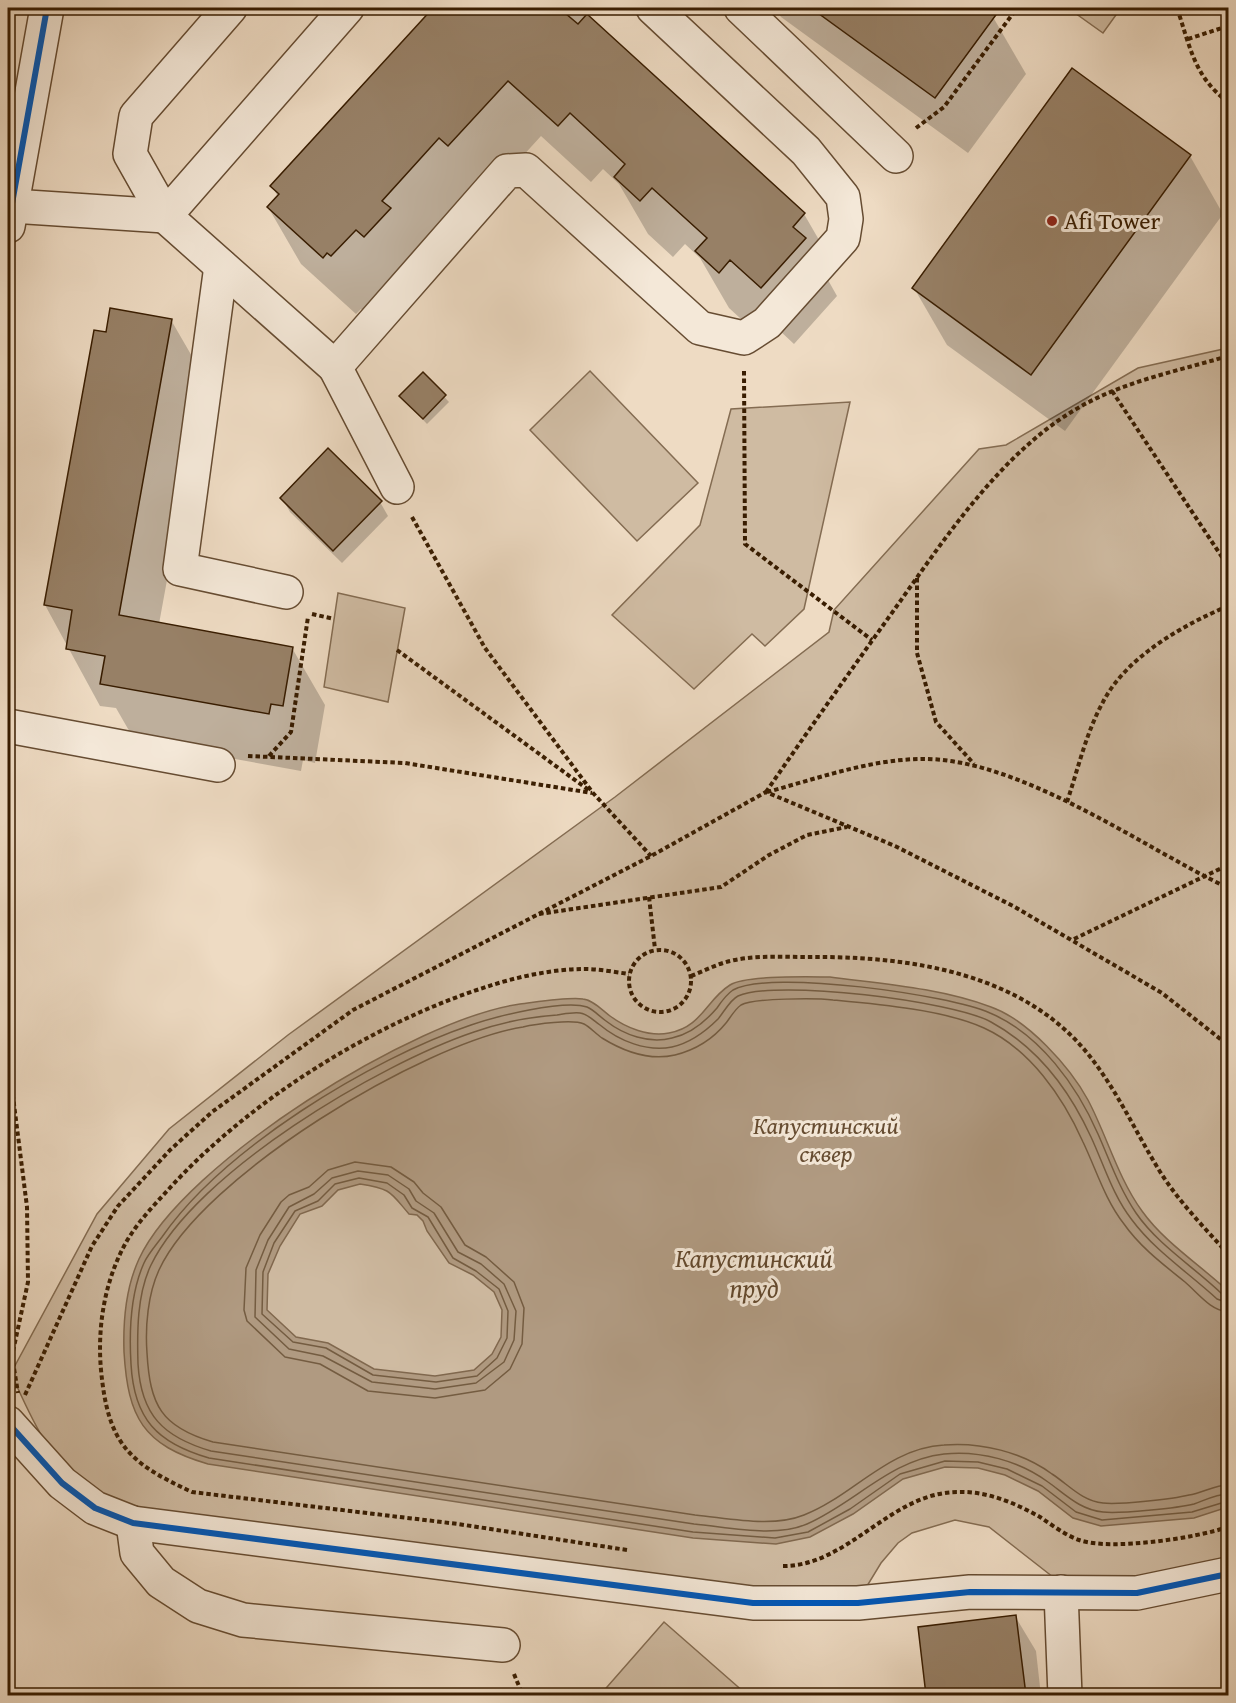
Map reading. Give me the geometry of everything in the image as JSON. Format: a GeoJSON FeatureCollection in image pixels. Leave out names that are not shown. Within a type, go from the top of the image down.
{"type":"FeatureCollection","features":[{"type":"Feature","properties":{"kind":"street"},"geometry":{"type":"LineString","coordinates":[[47,8],[10,216],[165,216],[347,8]]}},
{"type":"Feature","properties":{"kind":"street"},"geometry":{"type":"LineString","coordinates":[[230,8],[136,116],[130,154],[165,216],[335,367],[397,487]]}},
{"type":"Feature","properties":{"kind":"street"},"geometry":{"type":"LineString","coordinates":[[335,367],[507,171],[526,170],[700,328],[744,338],[767,323],[843,238],[846,219],[843,197],[806,151],[653,8]]}},
{"type":"Feature","properties":{"kind":"street"},"geometry":{"type":"LineString","coordinates":[[741,8],[889,149]]}},
{"type":"Feature","properties":{"kind":"street"},"geometry":{"type":"LineString","coordinates":[[221,266],[180,569],[286,592]]}},
{"type":"Feature","properties":{"kind":"street"},"geometry":{"type":"LineString","coordinates":[[8,726],[228,760]]}},
{"type":"Feature","properties":{"kind":"street"},"geometry":{"type":"LineString","coordinates":[[17,1423],[62,1483],[95,1509],[134,1523],[753,1603],[858,1603],[970,1592],[1137,1593],[1228,1574]]}},
{"type":"Feature","properties":{"kind":"street"},"geometry":{"type":"LineString","coordinates":[[134,1523],[137,1553],[161,1582],[198,1606],[243,1620],[503,1645]]}},
{"type":"Feature","properties":{"kind":"street"},"geometry":{"type":"LineString","coordinates":[[1061,1592],[1065,1695]]}},
{"type":"Feature","properties":{"kind":"path"},"geometry":{"type":"LineString","coordinates":[[889,149],[935,116],[1014,8]]}},
{"type":"Feature","properties":{"kind":"path"},"geometry":{"type":"LineString","coordinates":[[1177,8],[1199,73],[1213,90],[1228,102]]}},
{"type":"Feature","properties":{"kind":"path"},"geometry":{"type":"LineString","coordinates":[[1188,39],[1228,26]]}},
{"type":"Feature","properties":{"kind":"path"},"geometry":{"type":"LineString","coordinates":[[744,338],[745,544],[872,640]]}},
{"type":"Feature","properties":{"kind":"path"},"geometry":{"type":"LineString","coordinates":[[766,792],[917,577],[991,482],[1061,418],[1112,391],[1228,356]]}},
{"type":"Feature","properties":{"kind":"path"},"geometry":{"type":"LineString","coordinates":[[1112,391],[1228,566]]}},
{"type":"Feature","properties":{"kind":"path"},"geometry":{"type":"LineString","coordinates":[[397,487],[485,648],[593,793],[651,856]]}},
{"type":"Feature","properties":{"kind":"path"},"geometry":{"type":"LineString","coordinates":[[917,577],[917,653],[936,722],[974,764]]}},
{"type":"Feature","properties":{"kind":"path"},"geometry":{"type":"LineString","coordinates":[[1067,802],[1090,730],[1103,700],[1140,656],[1203,616],[1228,606]]}},
{"type":"Feature","properties":{"kind":"path"},"geometry":{"type":"LineString","coordinates":[[269,757],[291,732],[309,613],[334,619]]}},
{"type":"Feature","properties":{"kind":"path"},"geometry":{"type":"LineString","coordinates":[[397,650],[593,793]]}},
{"type":"Feature","properties":{"kind":"path"},"geometry":{"type":"LineString","coordinates":[[228,760],[269,757],[405,763],[593,793]]}},
{"type":"Feature","properties":{"kind":"path"},"geometry":{"type":"LineString","coordinates":[[17,1423],[37,1365],[92,1246],[118,1206],[170,1150],[212,1112],[353,1010],[651,856],[766,792],[852,769],[919,759],[974,764],[1067,802],[1228,888]]}},
{"type":"Feature","properties":{"kind":"path"},"geometry":{"type":"LineString","coordinates":[[766,792],[895,846],[1073,940],[1162,993],[1228,1045]]}},
{"type":"Feature","properties":{"kind":"path"},"geometry":{"type":"LineString","coordinates":[[533,915],[721,887],[769,855],[807,835],[848,827]]}},
{"type":"Feature","properties":{"kind":"path"},"geometry":{"type":"LineString","coordinates":[[1073,940],[1228,865]]}},
{"type":"Feature","properties":{"kind":"path"},"geometry":{"type":"LineString","coordinates":[[649,896],[655,950]]}},
{"type":"Feature","properties":{"kind":"path"},"geometry":{"type":"LineString","coordinates":[[655,950],[667,950],[679,955],[687,964],[692,976],[691,988],[682,1003],[665,1012],[653,1012],[633,998],[629,986],[629,974],[634,962],[644,954],[655,950]]}},
{"type":"Feature","properties":{"kind":"path"},"geometry":{"type":"LineString","coordinates":[[692,976],[729,961],[758,957],[849,956],[927,967],[975,977],[1019,996],[1051,1020],[1087,1052],[1118,1094],[1161,1172],[1191,1214],[1228,1254]]}},
{"type":"Feature","properties":{"kind":"path"},"geometry":{"type":"LineString","coordinates":[[629,974],[584,969],[538,975],[488,986],[442,1002],[396,1024],[309,1073],[257,1109],[214,1144],[184,1173],[128,1239],[105,1297],[99,1345],[103,1393],[110,1421],[125,1450],[154,1474],[192,1492],[458,1524],[633,1551]]}},
{"type":"Feature","properties":{"kind":"path"},"geometry":{"type":"LineString","coordinates":[[8,1057],[27,1207],[28,1282],[12,1356],[17,1423]]}},
{"type":"Feature","properties":{"kind":"path"},"geometry":{"type":"LineString","coordinates":[[773,1566],[794,1566],[823,1556],[915,1502],[957,1492],[1007,1500],[1078,1540],[1096,1544],[1187,1536],[1228,1527]]}},
{"type":"Feature","properties":{"kind":"green space"},"geometry":{"type":"Polygon","coordinates":[[[1068,8],[1121,8],[1103,33],[1068,8]]]}},
{"type":"Feature","properties":{"kind":"green space","name":"Капустинский сквер"},"geometry":{"type":"Polygon","coordinates":[[[1228,348],[1228,1564],[1214,1570],[1062,1584],[989,1527],[955,1520],[912,1533],[898,1543],[881,1563],[864,1591],[796,1597],[137,1513],[91,1492],[64,1468],[43,1438],[11,1373],[97,1214],[169,1129],[288,1035],[615,797],[829,632],[834,610],[979,449],[1006,445],[1138,368],[1228,348]]]}},
{"type":"Feature","properties":{"kind":"green space"},"geometry":{"type":"Polygon","coordinates":[[[590,371],[698,483],[637,541],[530,430],[590,371]]]}},
{"type":"Feature","properties":{"kind":"green space"},"geometry":{"type":"Polygon","coordinates":[[[850,402],[804,609],[765,646],[752,634],[694,689],[612,615],[700,525],[731,409],[850,402]]]}},
{"type":"Feature","properties":{"kind":"green space"},"geometry":{"type":"Polygon","coordinates":[[[338,593],[405,608],[388,702],[324,687],[338,593]]]}},
{"type":"Feature","properties":{"kind":"green space"},"geometry":{"type":"Polygon","coordinates":[[[664,1622],[745,1693],[743,1695],[600,1695],[664,1622]]]}},
{"type":"Feature","properties":{"kind":"water","name":"Капустинский пруд"},"geometry":{"type":"Polygon","coordinates":[[[830,977],[932,991],[991,1007],[1005,1013],[1033,1033],[1070,1073],[1088,1100],[1119,1171],[1142,1211],[1171,1243],[1228,1291],[1228,1507],[1194,1518],[1101,1526],[1073,1518],[1038,1491],[1005,1475],[978,1468],[945,1467],[903,1479],[853,1514],[810,1537],[776,1544],[693,1538],[208,1464],[168,1448],[143,1426],[130,1395],[124,1352],[126,1305],[139,1259],[164,1221],[202,1181],[251,1140],[307,1101],[365,1066],[423,1036],[476,1015],[520,1004],[561,999],[587,1000],[630,1028],[646,1033],[661,1034],[680,1030],[689,1025],[722,991],[738,982],[763,978],[830,977]],[[360,1184],[338,1190],[322,1206],[300,1214],[280,1246],[268,1274],[267,1310],[296,1337],[328,1343],[374,1369],[435,1376],[474,1370],[492,1354],[501,1337],[502,1310],[494,1292],[473,1275],[449,1263],[417,1215],[409,1214],[385,1190],[360,1184]]]}},
{"type":"Feature","properties":{"kind":"building"},"geometry":{"type":"Polygon","coordinates":[[[433,8],[559,8],[578,24],[587,14],[805,213],[793,227],[806,238],[761,288],[730,260],[719,273],[695,251],[707,238],[652,188],[640,201],[614,177],[625,164],[570,113],[558,126],[508,81],[448,146],[439,138],[382,201],[391,208],[364,237],[356,230],[331,256],[327,253],[323,258],[267,207],[279,194],[270,186],[433,8]]]}},
{"type":"Feature","properties":{"kind":"building"},"geometry":{"type":"Polygon","coordinates":[[[811,8],[1001,8],[935,98],[811,8]]]}},
{"type":"Feature","properties":{"kind":"building","name":"Afi Tower"},"geometry":{"type":"Polygon","coordinates":[[[1072,68],[1191,155],[1031,375],[912,288],[1072,68]]]}},
{"type":"Feature","properties":{"kind":"building"},"geometry":{"type":"Polygon","coordinates":[[[110,308],[172,319],[119,615],[293,647],[283,706],[271,704],[269,714],[100,684],[105,656],[66,649],[72,610],[44,605],[94,330],[106,332],[110,308]]]}},
{"type":"Feature","properties":{"kind":"building"},"geometry":{"type":"Polygon","coordinates":[[[423,372],[446,395],[423,419],[399,396],[423,372]]]}},
{"type":"Feature","properties":{"kind":"building"},"geometry":{"type":"Polygon","coordinates":[[[328,448],[382,501],[333,551],[280,498],[328,448]]]}},
{"type":"Feature","properties":{"kind":"building"},"geometry":{"type":"Polygon","coordinates":[[[1016,1615],[1026,1695],[926,1695],[918,1627],[1016,1615]]]}},
{"type":"Feature","properties":{"kind":"cycle path"},"geometry":{"type":"LineString","coordinates":[[8,226],[47,8]]}},
{"type":"Feature","properties":{"kind":"cycle path"},"geometry":{"type":"LineString","coordinates":[[8,1423],[62,1483],[95,1508],[133,1523],[753,1603],[858,1603],[970,1592],[1137,1593],[1228,1574]]}},
{"type":"Feature","properties":{"kind":"place","name":"Afi Tower"},"geometry":{"type":"Point","coordinates":[1052,221]}}]}
